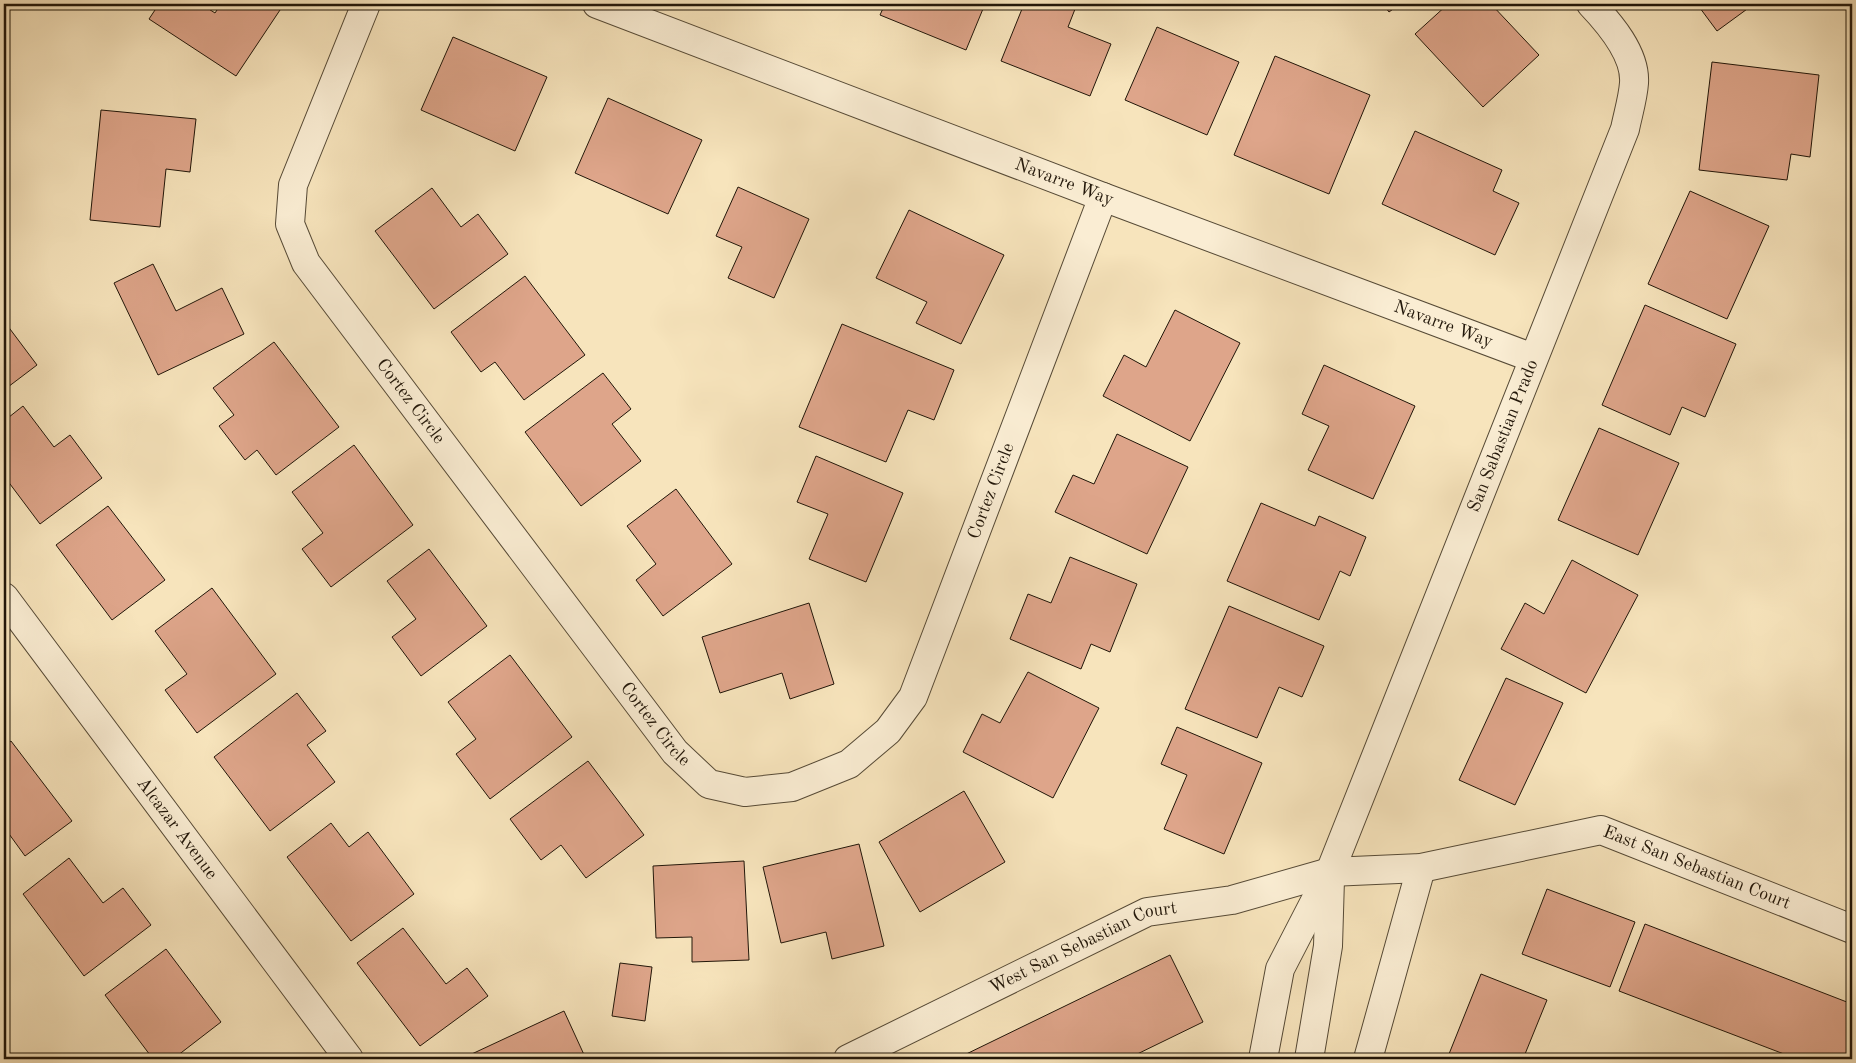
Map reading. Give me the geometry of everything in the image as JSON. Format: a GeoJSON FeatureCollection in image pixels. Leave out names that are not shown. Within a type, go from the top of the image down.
{"type":"FeatureCollection","features":[{"type":"Feature","properties":{"kind":"street","name":"Cortez Circle"},"geometry":{"type":"LineString","coordinates":[[366,4],[293,185],[290,224],[306,263],[675,752],[709,784],[745,792],[792,787],[849,764],[888,731],[913,697],[1103,197]]}},
{"type":"Feature","properties":{"kind":"street","name":"Navarre Way"},"geometry":{"type":"LineString","coordinates":[[597,4],[1103,197],[1533,358]]}},
{"type":"Feature","properties":{"kind":"street","name":"San Sabastian Prado"},"geometry":{"type":"LineString","coordinates":[[1263,1059],[1280,969],[1330,872],[1626,128],[1634,82],[1628,53],[1611,24],[1591,4]]}},
{"type":"Feature","properties":{"kind":"street","name":"Alcazar Avenue"},"geometry":{"type":"LineString","coordinates":[[4,597],[349,1059]]}},
{"type":"Feature","properties":{"kind":"street","name":"East San Sebastian Court"},"geometry":{"type":"LineString","coordinates":[[1330,872],[1422,868],[1601,830],[1852,929]]}},
{"type":"Feature","properties":{"kind":"street"},"geometry":{"type":"LineString","coordinates":[[1368,1059],[1422,868]]}},
{"type":"Feature","properties":{"kind":"street","name":"San Sabastian Prado"},"geometry":{"type":"LineString","coordinates":[[1309,1059],[1328,946],[1330,872]]}},
{"type":"Feature","properties":{"kind":"street","name":"West San Sebastian Court"},"geometry":{"type":"LineString","coordinates":[[848,1059],[1147,912],[1232,900],[1330,872]]}},
{"type":"Feature","properties":{"kind":"building"},"geometry":{"type":"Polygon","coordinates":[[[159,4],[201,4],[215,13],[221,4],[284,4],[236,76],[149,19],[159,4]]]}},
{"type":"Feature","properties":{"kind":"building"},"geometry":{"type":"Polygon","coordinates":[[[885,4],[985,4],[966,50],[880,15],[885,4]]]}},
{"type":"Feature","properties":{"kind":"building"},"geometry":{"type":"Polygon","coordinates":[[[1024,4],[1077,4],[1068,27],[1111,44],[1090,96],[1001,61],[1024,4]]]}},
{"type":"Feature","properties":{"kind":"building"},"geometry":{"type":"Polygon","coordinates":[[[1383,4],[1400,4],[1389,12],[1383,4]]]}},
{"type":"Feature","properties":{"kind":"building"},"geometry":{"type":"Polygon","coordinates":[[[1448,4],[1491,4],[1539,55],[1483,107],[1415,34],[1448,4]]]}},
{"type":"Feature","properties":{"kind":"building"},"geometry":{"type":"Polygon","coordinates":[[[1697,4],[1754,4],[1717,31],[1697,4]]]}},
{"type":"Feature","properties":{"kind":"building"},"geometry":{"type":"Polygon","coordinates":[[[1157,27],[1239,62],[1207,135],[1125,100],[1157,27]]]}},
{"type":"Feature","properties":{"kind":"building"},"geometry":{"type":"Polygon","coordinates":[[[453,37],[547,77],[515,151],[421,110],[453,37]]]}},
{"type":"Feature","properties":{"kind":"building"},"geometry":{"type":"Polygon","coordinates":[[[1275,56],[1370,95],[1329,194],[1234,155],[1275,56]]]}},
{"type":"Feature","properties":{"kind":"building"},"geometry":{"type":"Polygon","coordinates":[[[1712,62],[1819,75],[1810,157],[1791,154],[1787,180],[1699,170],[1712,62]]]}},
{"type":"Feature","properties":{"kind":"building"},"geometry":{"type":"Polygon","coordinates":[[[608,98],[702,140],[668,214],[575,173],[608,98]]]}},
{"type":"Feature","properties":{"kind":"building"},"geometry":{"type":"Polygon","coordinates":[[[101,110],[196,119],[190,172],[166,169],[160,227],[90,220],[101,110]]]}},
{"type":"Feature","properties":{"kind":"building"},"geometry":{"type":"Polygon","coordinates":[[[1415,131],[1502,170],[1493,191],[1519,203],[1495,255],[1382,204],[1415,131]]]}},
{"type":"Feature","properties":{"kind":"building"},"geometry":{"type":"Polygon","coordinates":[[[738,187],[809,219],[774,298],[728,278],[742,247],[716,236],[738,187]]]}},
{"type":"Feature","properties":{"kind":"building"},"geometry":{"type":"Polygon","coordinates":[[[432,188],[461,227],[478,214],[508,254],[434,309],[375,231],[432,188]]]}},
{"type":"Feature","properties":{"kind":"building"},"geometry":{"type":"Polygon","coordinates":[[[1690,191],[1769,226],[1727,319],[1648,284],[1690,191]]]}},
{"type":"Feature","properties":{"kind":"building"},"geometry":{"type":"Polygon","coordinates":[[[909,210],[1004,255],[961,344],[916,323],[927,302],[876,278],[909,210]]]}},
{"type":"Feature","properties":{"kind":"building"},"geometry":{"type":"Polygon","coordinates":[[[153,264],[176,311],[222,288],[244,334],[158,375],[114,283],[153,264]]]}},
{"type":"Feature","properties":{"kind":"building"},"geometry":{"type":"Polygon","coordinates":[[[525,276],[585,355],[524,400],[495,362],[481,372],[451,332],[525,276]]]}},
{"type":"Feature","properties":{"kind":"building"},"geometry":{"type":"Polygon","coordinates":[[[1645,305],[1736,344],[1705,417],[1682,407],[1670,435],[1602,405],[1645,305]]]}},
{"type":"Feature","properties":{"kind":"building"},"geometry":{"type":"Polygon","coordinates":[[[1175,310],[1240,343],[1190,441],[1103,396],[1124,355],[1146,367],[1175,310]]]}},
{"type":"Feature","properties":{"kind":"building"},"geometry":{"type":"Polygon","coordinates":[[[4,321],[37,365],[4,390],[4,321]]]}},
{"type":"Feature","properties":{"kind":"building"},"geometry":{"type":"Polygon","coordinates":[[[842,324],[954,370],[934,420],[908,410],[886,462],[799,427],[842,324]]]}},
{"type":"Feature","properties":{"kind":"building"},"geometry":{"type":"Polygon","coordinates":[[[274,342],[339,427],[276,475],[257,450],[245,460],[219,426],[234,415],[213,388],[274,342]]]}},
{"type":"Feature","properties":{"kind":"building"},"geometry":{"type":"Polygon","coordinates":[[[1324,365],[1415,406],[1373,499],[1308,470],[1329,426],[1302,414],[1324,365]]]}},
{"type":"Feature","properties":{"kind":"building"},"geometry":{"type":"Polygon","coordinates":[[[603,373],[631,409],[612,424],[641,461],[581,506],[525,432],[603,373]]]}},
{"type":"Feature","properties":{"kind":"building"},"geometry":{"type":"Polygon","coordinates":[[[23,406],[54,447],[70,435],[102,478],[40,524],[4,476],[4,421],[23,406]]]}},
{"type":"Feature","properties":{"kind":"building"},"geometry":{"type":"Polygon","coordinates":[[[1599,428],[1679,463],[1638,555],[1558,520],[1599,428]]]}},
{"type":"Feature","properties":{"kind":"building"},"geometry":{"type":"Polygon","coordinates":[[[1117,434],[1188,467],[1147,554],[1055,512],[1073,475],[1094,484],[1117,434]]]}},
{"type":"Feature","properties":{"kind":"building"},"geometry":{"type":"Polygon","coordinates":[[[354,445],[413,525],[331,587],[302,549],[323,533],[292,492],[354,445]]]}},
{"type":"Feature","properties":{"kind":"building"},"geometry":{"type":"Polygon","coordinates":[[[816,456],[903,493],[866,582],[809,559],[828,514],[797,502],[816,456]]]}},
{"type":"Feature","properties":{"kind":"building"},"geometry":{"type":"Polygon","coordinates":[[[676,489],[732,564],[663,616],[636,580],[656,564],[627,526],[676,489]]]}},
{"type":"Feature","properties":{"kind":"building"},"geometry":{"type":"Polygon","coordinates":[[[1261,503],[1315,526],[1319,516],[1366,537],[1350,576],[1340,571],[1319,620],[1227,581],[1261,503]]]}},
{"type":"Feature","properties":{"kind":"building"},"geometry":{"type":"Polygon","coordinates":[[[108,506],[165,580],[112,620],[56,545],[108,506]]]}},
{"type":"Feature","properties":{"kind":"building"},"geometry":{"type":"Polygon","coordinates":[[[429,549],[487,626],[421,676],[392,637],[416,619],[387,581],[429,549]]]}},
{"type":"Feature","properties":{"kind":"building"},"geometry":{"type":"Polygon","coordinates":[[[1070,557],[1137,584],[1110,652],[1091,644],[1081,669],[1010,639],[1028,594],[1051,603],[1070,557]]]}},
{"type":"Feature","properties":{"kind":"building"},"geometry":{"type":"Polygon","coordinates":[[[1572,560],[1638,595],[1586,693],[1501,649],[1525,603],[1544,614],[1572,560]]]}},
{"type":"Feature","properties":{"kind":"building"},"geometry":{"type":"Polygon","coordinates":[[[212,588],[276,674],[197,733],[165,690],[187,674],[155,631],[212,588]]]}},
{"type":"Feature","properties":{"kind":"building"},"geometry":{"type":"Polygon","coordinates":[[[809,603],[834,684],[790,699],[782,673],[720,693],[702,637],[809,603]]]}},
{"type":"Feature","properties":{"kind":"building"},"geometry":{"type":"Polygon","coordinates":[[[1229,606],[1324,646],[1302,697],[1279,687],[1257,738],[1185,709],[1229,606]]]}},
{"type":"Feature","properties":{"kind":"building"},"geometry":{"type":"Polygon","coordinates":[[[510,655],[572,737],[490,799],[456,754],[476,739],[448,702],[510,655]]]}},
{"type":"Feature","properties":{"kind":"building"},"geometry":{"type":"Polygon","coordinates":[[[1028,672],[1099,708],[1053,798],[963,752],[982,714],[1000,723],[1028,672]]]}},
{"type":"Feature","properties":{"kind":"building"},"geometry":{"type":"Polygon","coordinates":[[[1506,678],[1563,703],[1515,805],[1459,780],[1506,678]]]}},
{"type":"Feature","properties":{"kind":"building"},"geometry":{"type":"Polygon","coordinates":[[[297,693],[326,731],[307,745],[335,782],[270,831],[214,757],[297,693]]]}},
{"type":"Feature","properties":{"kind":"building"},"geometry":{"type":"Polygon","coordinates":[[[1177,727],[1262,763],[1224,854],[1164,829],[1187,775],[1161,764],[1177,727]]]}},
{"type":"Feature","properties":{"kind":"building"},"geometry":{"type":"Polygon","coordinates":[[[11,741],[72,821],[25,856],[4,827],[4,746],[11,741]]]}},
{"type":"Feature","properties":{"kind":"building"},"geometry":{"type":"Polygon","coordinates":[[[588,761],[644,835],[586,878],[561,845],[541,860],[510,819],[588,761]]]}},
{"type":"Feature","properties":{"kind":"building"},"geometry":{"type":"Polygon","coordinates":[[[964,791],[1005,862],[920,912],[879,842],[964,791]]]}},
{"type":"Feature","properties":{"kind":"building"},"geometry":{"type":"Polygon","coordinates":[[[331,823],[349,847],[368,832],[414,894],[351,941],[287,857],[331,823]]]}},
{"type":"Feature","properties":{"kind":"building"},"geometry":{"type":"Polygon","coordinates":[[[859,844],[884,946],[832,959],[826,932],[781,943],[763,867],[859,844]]]}},
{"type":"Feature","properties":{"kind":"building"},"geometry":{"type":"Polygon","coordinates":[[[69,858],[103,903],[123,888],[151,925],[84,976],[23,894],[69,858]]]}},
{"type":"Feature","properties":{"kind":"building"},"geometry":{"type":"Polygon","coordinates":[[[744,861],[749,960],[692,962],[692,937],[656,938],[653,866],[744,861]]]}},
{"type":"Feature","properties":{"kind":"building"},"geometry":{"type":"Polygon","coordinates":[[[1547,889],[1635,922],[1610,987],[1522,954],[1547,889]]]}},
{"type":"Feature","properties":{"kind":"building"},"geometry":{"type":"Polygon","coordinates":[[[1645,924],[1852,1004],[1852,1059],[1797,1059],[1619,991],[1645,924]]]}},
{"type":"Feature","properties":{"kind":"building"},"geometry":{"type":"Polygon","coordinates":[[[403,928],[446,984],[467,968],[488,996],[420,1046],[357,963],[403,928]]]}},
{"type":"Feature","properties":{"kind":"building"},"geometry":{"type":"Polygon","coordinates":[[[166,949],[221,1022],[173,1059],[153,1059],[105,995],[166,949]]]}},
{"type":"Feature","properties":{"kind":"building"},"geometry":{"type":"Polygon","coordinates":[[[1170,955],[1203,1022],[1127,1059],[956,1059],[1170,955]]]}},
{"type":"Feature","properties":{"kind":"building"},"geometry":{"type":"Polygon","coordinates":[[[620,963],[652,967],[645,1021],[612,1016],[620,963]]]}},
{"type":"Feature","properties":{"kind":"building"},"geometry":{"type":"Polygon","coordinates":[[[1481,974],[1547,1000],[1523,1059],[1447,1059],[1481,974]]]}},
{"type":"Feature","properties":{"kind":"building"},"geometry":{"type":"Polygon","coordinates":[[[564,1011],[586,1059],[461,1059],[564,1011]]]}}]}
